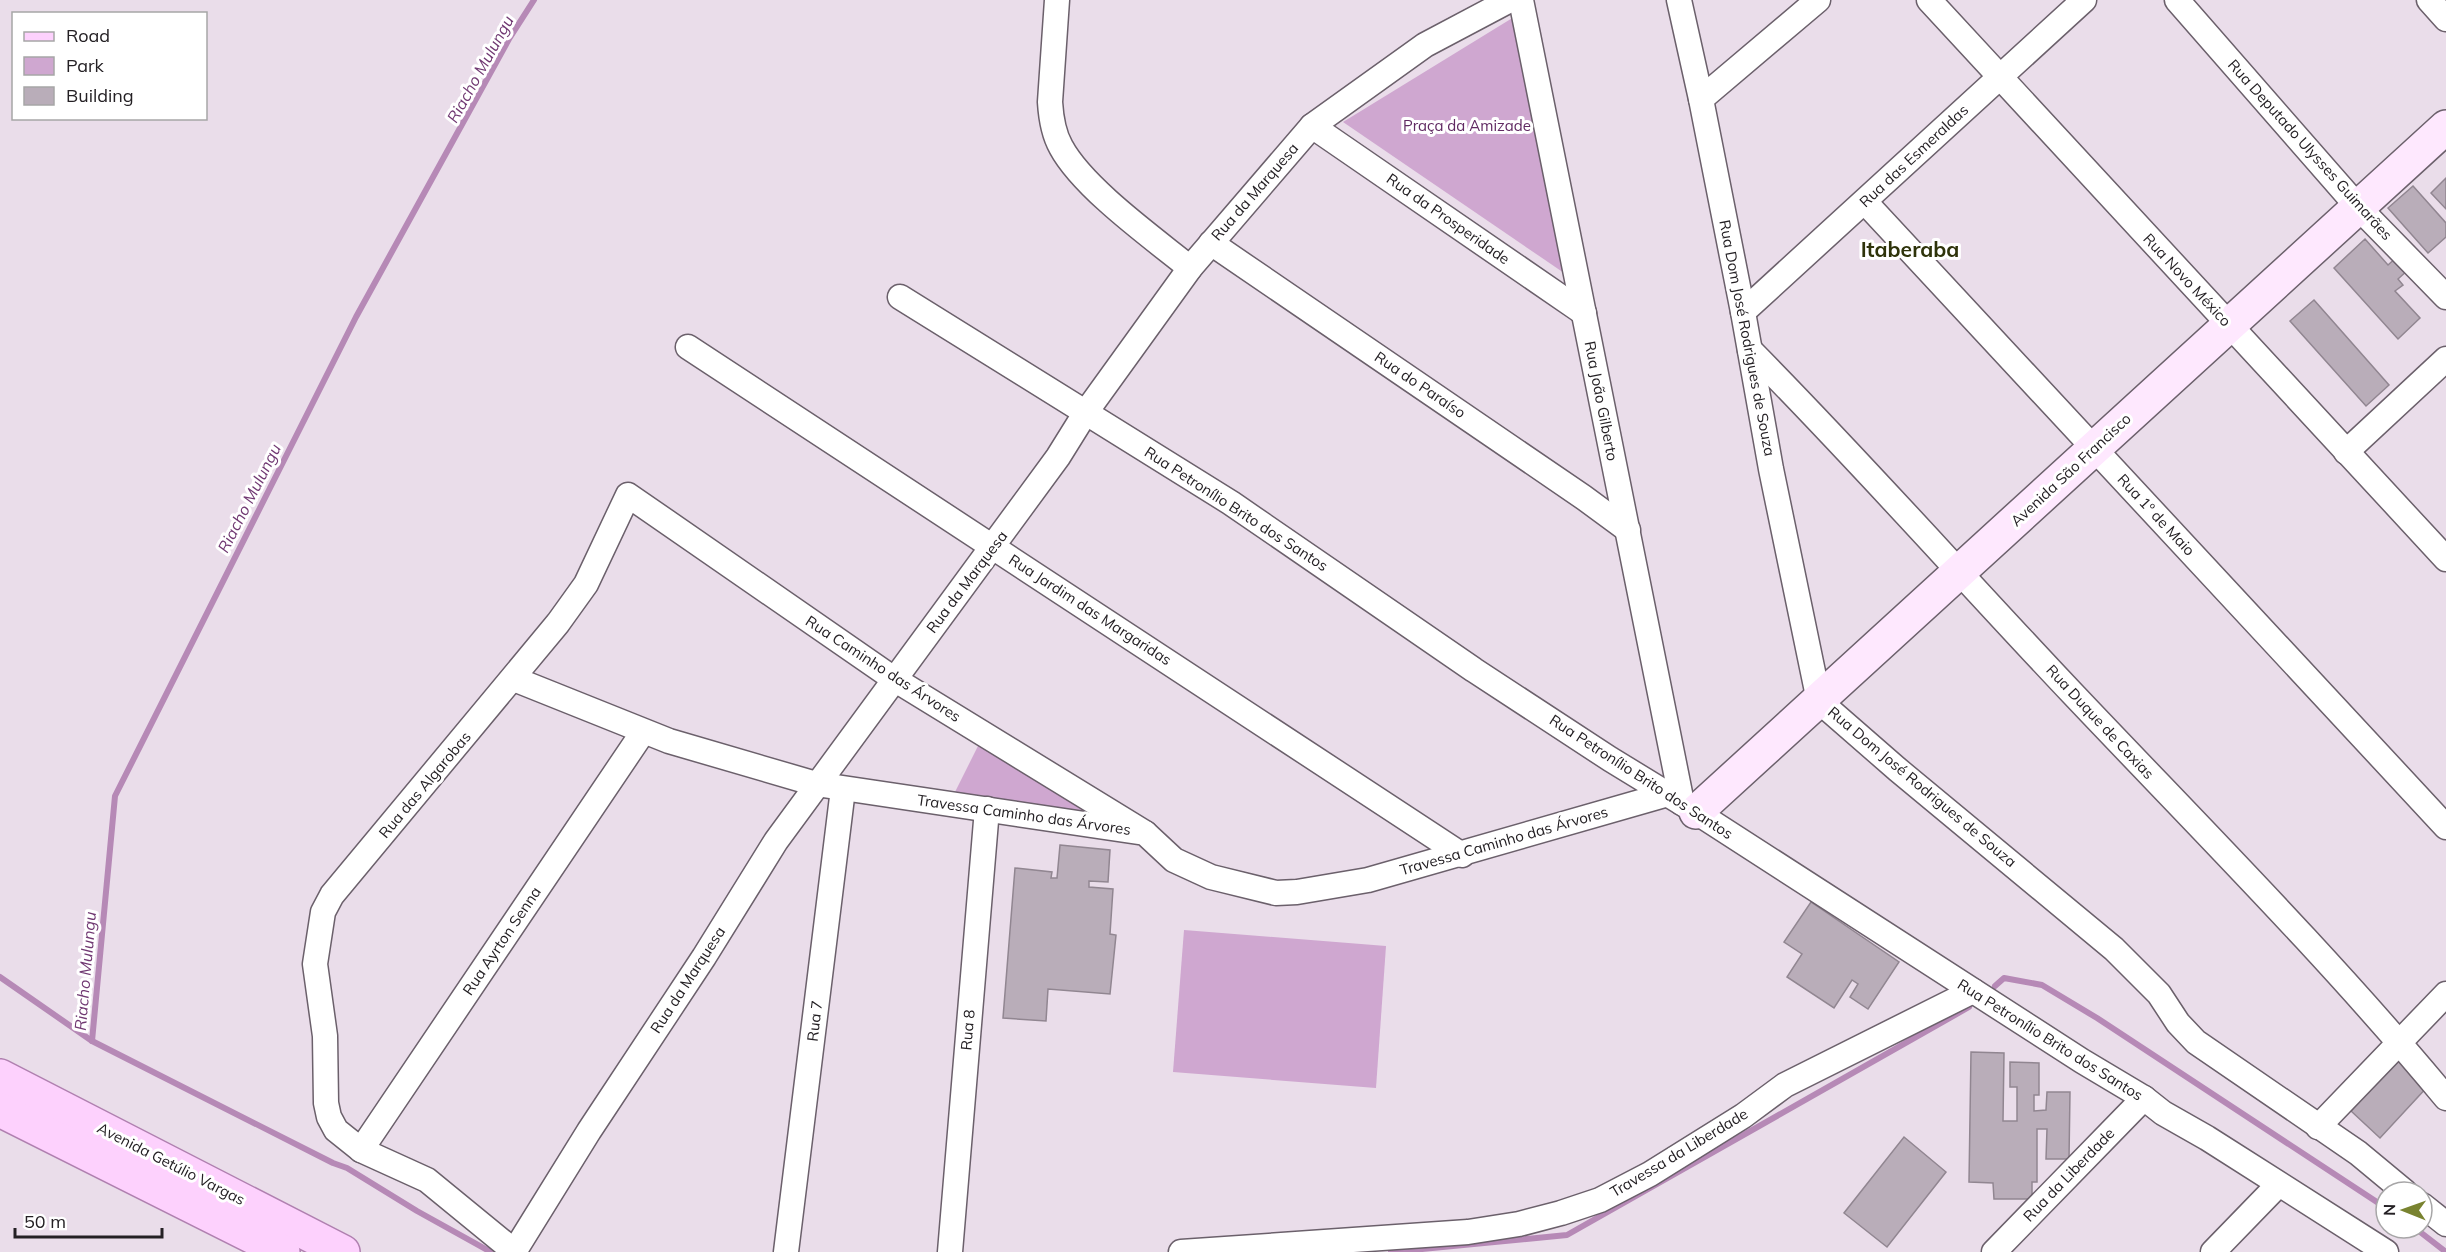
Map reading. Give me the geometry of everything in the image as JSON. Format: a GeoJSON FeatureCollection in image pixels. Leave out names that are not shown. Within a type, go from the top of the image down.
{"type":"FeatureCollection","features":[{"type":"Feature","properties":{"kind":"main road","name":"Avenida Getúlio Vargas"},"geometry":{"type":"LineString","coordinates":[[0,1076],[343,1252]]}},
{"type":"Feature","properties":{"kind":"main road","name":"Avenida Getúlio Vargas"},"geometry":{"type":"LineString","coordinates":[[0,1110],[283,1252]]}},
{"type":"Feature","properties":{"kind":"street"},"geometry":{"type":"LineString","coordinates":[[1057,0],[1050,102],[1051,117],[1061,147],[1096,189],[1190,268]]}},
{"type":"Feature","properties":{"kind":"street","name":"Rua da Marquesa"},"geometry":{"type":"LineString","coordinates":[[515,1252],[589,1131],[699,966],[776,841],[993,547],[1058,457],[1086,412],[1190,268],[1312,126],[1425,45],[1510,0]]}},
{"type":"Feature","properties":{"kind":"street","name":"Rua João Gilberto"},"geometry":{"type":"LineString","coordinates":[[1521,0],[1682,803]]}},
{"type":"Feature","properties":{"kind":"street","name":"Rua Dom José Rodrigues de Souza"},"geometry":{"type":"LineString","coordinates":[[1679,0],[1701,99],[1771,469],[1819,701],[1897,769],[2114,949],[2159,994],[2178,1023],[2196,1042],[2358,1153],[2391,1180]]}},
{"type":"Feature","properties":{"kind":"street"},"geometry":{"type":"LineString","coordinates":[[1701,99],[1818,0]]}},
{"type":"Feature","properties":{"kind":"street","name":"Rua Novo México"},"geometry":{"type":"LineString","coordinates":[[1929,0],[2446,560]]}},
{"type":"Feature","properties":{"kind":"street","name":"Rua das Esmeraldas"},"geometry":{"type":"LineString","coordinates":[[1743,312],[2084,0]]}},
{"type":"Feature","properties":{"kind":"street","name":"Rua Deputado Ulysses Guimarães"},"geometry":{"type":"LineString","coordinates":[[2177,0],[2358,207],[2446,297]]}},
{"type":"Feature","properties":{"kind":"street"},"geometry":{"type":"LineString","coordinates":[[2429,0],[2446,19]]}},
{"type":"Feature","properties":{"kind":"street","name":"Rua da Prosperidade"},"geometry":{"type":"LineString","coordinates":[[1312,126],[1584,313]]}},
{"type":"Feature","properties":{"kind":"street","name":"Avenida São Francisco"},"geometry":{"type":"LineString","coordinates":[[1682,803],[1819,701],[2446,127]]}},
{"type":"Feature","properties":{"kind":"street","name":"Rua 1º de Maio"},"geometry":{"type":"LineString","coordinates":[[1865,202],[2446,828]]}},
{"type":"Feature","properties":{"kind":"street","name":"Rua do Paraíso"},"geometry":{"type":"LineString","coordinates":[[1211,243],[1628,530]]}},
{"type":"Feature","properties":{"kind":"street","name":"Rua Petronílio Brito dos Santos"},"geometry":{"type":"LineString","coordinates":[[900,297],[1231,503],[1474,670],[1973,991],[2386,1252]]}},
{"type":"Feature","properties":{"kind":"street","name":"Rua Jardim das Margaridas"},"geometry":{"type":"LineString","coordinates":[[688,347],[1462,855]]}},
{"type":"Feature","properties":{"kind":"street","name":"Rua Duque de Caxias"},"geometry":{"type":"LineString","coordinates":[[1750,350],[1823,424],[1959,574],[2399,1042],[2446,1098]]}},
{"type":"Feature","properties":{"kind":"street"},"geometry":{"type":"LineString","coordinates":[[2346,452],[2446,359]]}},
{"type":"Feature","properties":{"kind":"street","name":"Rua Caminho das Árvores"},"geometry":{"type":"LineString","coordinates":[[628,495],[894,679],[1145,833]]}},
{"type":"Feature","properties":{"kind":"street","name":"Rua das Algarobas"},"geometry":{"type":"LineString","coordinates":[[361,1150],[336,1130],[329,1117],[326,1103],[325,1036],[315,964],[322,912],[332,895],[514,679],[586,584],[628,495]]}},
{"type":"Feature","properties":{"kind":"street","name":"Travessa Caminho das Árvores"},"geometry":{"type":"LineString","coordinates":[[514,679],[643,732],[716,757],[816,784],[1145,833],[1174,860],[1211,877],[1276,893],[1297,892],[1368,880],[1462,855],[1556,825],[1682,803]]}},
{"type":"Feature","properties":{"kind":"street","name":"Rua Ayrton Senna"},"geometry":{"type":"LineString","coordinates":[[361,1150],[643,732]]}},
{"type":"Feature","properties":{"kind":"street","name":"Rua 7"},"geometry":{"type":"LineString","coordinates":[[786,1252],[843,789]]}},
{"type":"Feature","properties":{"kind":"street","name":"Rua 8"},"geometry":{"type":"LineString","coordinates":[[950,1252],[987,809]]}},
{"type":"Feature","properties":{"kind":"street","name":"Travessa da Liberdade"},"geometry":{"type":"LineString","coordinates":[[1181,1252],[1468,1232],[1519,1224],[1561,1214],[1600,1200],[1650,1174],[1743,1116],[1785,1085],[1973,991]]}},
{"type":"Feature","properties":{"kind":"street"},"geometry":{"type":"LineString","coordinates":[[2318,1126],[2446,994]]}},
{"type":"Feature","properties":{"kind":"street","name":"Rua da Liberdade"},"geometry":{"type":"LineString","coordinates":[[1994,1252],[2144,1098]]}},
{"type":"Feature","properties":{"kind":"street"},"geometry":{"type":"LineString","coordinates":[[361,1150],[427,1180],[515,1252]]}},
{"type":"Feature","properties":{"kind":"street"},"geometry":{"type":"LineString","coordinates":[[2213,1252],[2278,1185]]}},
{"type":"Feature","properties":{"kind":"street"},"geometry":{"type":"LineString","coordinates":[[2434,1214],[2446,1224]]}},
{"type":"Feature","properties":{"kind":"green space","name":"Praça da Amizade"},"geometry":{"type":"Polygon","coordinates":[[[1514,17],[1567,275],[1343,122],[1514,17]]]}},
{"type":"Feature","properties":{"kind":"green space"},"geometry":{"type":"Polygon","coordinates":[[[980,742],[1111,821],[955,792],[980,742]]]}},
{"type":"Feature","properties":{"kind":"green space"},"geometry":{"type":"Polygon","coordinates":[[[1184,930],[1386,946],[1376,1088],[1173,1072],[1184,930]]]}},
{"type":"Feature","properties":{"kind":"building"},"geometry":{"type":"Polygon","coordinates":[[[2446,178],[2446,209],[2431,193],[2446,178]]]}},
{"type":"Feature","properties":{"kind":"building"},"geometry":{"type":"Polygon","coordinates":[[[2413,186],[2446,223],[2446,237],[2428,253],[2388,208],[2413,186]]]}},
{"type":"Feature","properties":{"kind":"building"},"geometry":{"type":"Polygon","coordinates":[[[2365,239],[2388,265],[2398,256],[2409,269],[2398,279],[2403,285],[2395,291],[2420,318],[2398,339],[2334,268],[2365,239]]]}},
{"type":"Feature","properties":{"kind":"building"},"geometry":{"type":"Polygon","coordinates":[[[2314,300],[2389,385],[2366,406],[2290,321],[2314,300]]]}},
{"type":"Feature","properties":{"kind":"building"},"geometry":{"type":"Polygon","coordinates":[[[1060,845],[1110,850],[1108,882],[1089,881],[1089,887],[1113,889],[1110,934],[1116,935],[1110,994],[1048,989],[1046,1021],[1003,1018],[1015,868],[1052,872],[1051,878],[1057,878],[1060,845]]]}},
{"type":"Feature","properties":{"kind":"building"},"geometry":{"type":"Polygon","coordinates":[[[1811,902],[1899,962],[1868,1009],[1850,997],[1858,984],[1852,980],[1834,1008],[1787,977],[1802,954],[1784,942],[1811,902]]]}},
{"type":"Feature","properties":{"kind":"building"},"geometry":{"type":"Polygon","coordinates":[[[1971,1052],[2004,1053],[2003,1121],[2017,1121],[2017,1087],[2010,1087],[2010,1062],[2039,1063],[2039,1095],[2034,1095],[2034,1111],[2046,1110],[2047,1092],[2070,1092],[2069,1159],[2046,1159],[2047,1129],[2037,1129],[2037,1182],[2032,1182],[2032,1199],[1994,1199],[1993,1183],[1969,1182],[1971,1052]]]}},
{"type":"Feature","properties":{"kind":"building"},"geometry":{"type":"Polygon","coordinates":[[[2399,1058],[2429,1085],[2380,1138],[2351,1111],[2399,1058]]]}},
{"type":"Feature","properties":{"kind":"building"},"geometry":{"type":"Polygon","coordinates":[[[1904,1137],[1946,1172],[1887,1247],[1844,1213],[1904,1137]]]}},
{"type":"Feature","properties":{"kind":"waterway","name":"Riacho Mulungu"},"geometry":{"type":"LineString","coordinates":[[92,1041],[115,796],[356,317],[509,39],[534,0]]}},
{"type":"Feature","properties":{"kind":"waterway"},"geometry":{"type":"LineString","coordinates":[[0,977],[92,1041],[347,1168],[417,1211],[491,1252]]}},
{"type":"Feature","properties":{"kind":"waterway"},"geometry":{"type":"LineString","coordinates":[[1995,986],[2004,978],[2042,985],[2097,1018],[2374,1200]]}},
{"type":"Feature","properties":{"kind":"waterway"},"geometry":{"type":"LineString","coordinates":[[1391,1252],[1567,1235],[1969,1007]]}},
{"type":"Feature","properties":{"kind":"waterway"},"geometry":{"type":"LineString","coordinates":[[2430,1240],[2446,1252]]}},
{"type":"Feature","properties":{"kind":"district","name":"Itaberaba"},"geometry":{"type":"Point","coordinates":[1910,250]}}]}
